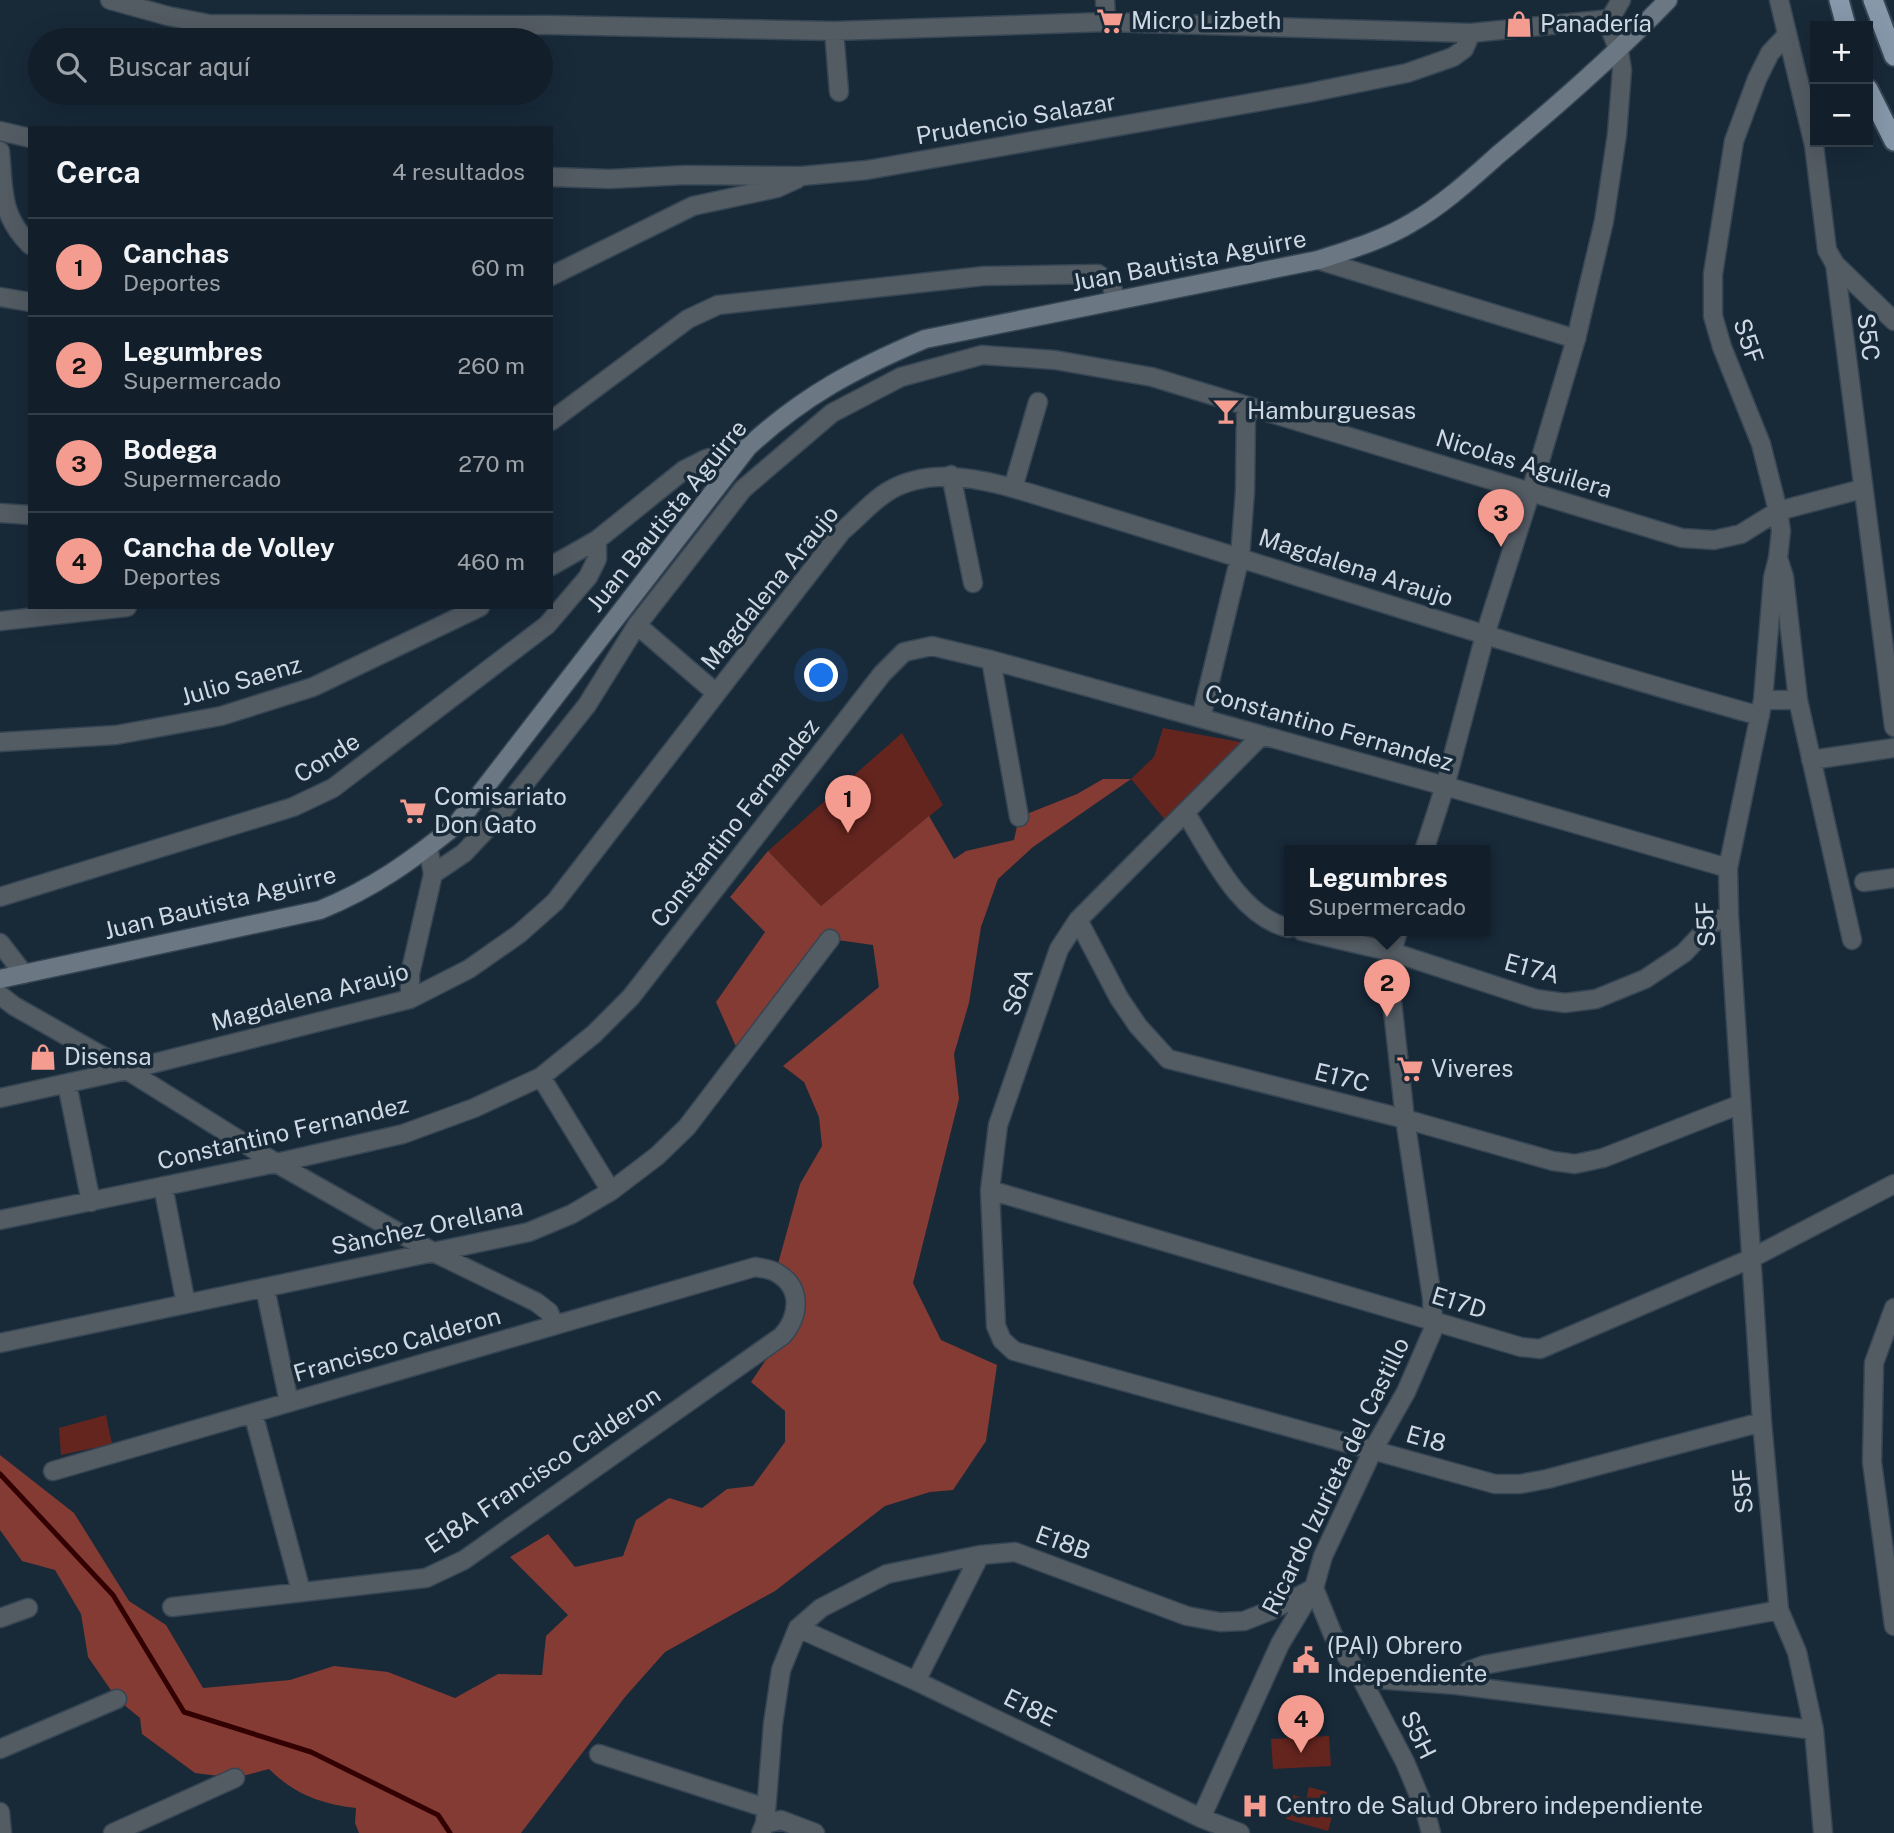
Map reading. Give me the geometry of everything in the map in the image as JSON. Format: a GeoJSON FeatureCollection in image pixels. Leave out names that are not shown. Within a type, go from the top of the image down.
{"type":"FeatureCollection","features":[{"type":"Feature","properties":{"kind":"highway"},"geometry":{"type":"LineString","coordinates":[[1839,0],[1845,21]]}},
{"type":"Feature","properties":{"kind":"highway"},"geometry":{"type":"LineString","coordinates":[[1873,0],[1894,56]]}},
{"type":"Feature","properties":{"kind":"highway"},"geometry":{"type":"LineString","coordinates":[[1873,99],[1894,141]]}},
{"type":"Feature","properties":{"kind":"main road","name":"Juan Bautista Aguirre"},"geometry":{"type":"LineString","coordinates":[[0,979],[320,909],[352,897],[406,865],[456,825],[748,447],[797,405],[826,386],[886,355],[925,339],[1318,260],[1356,248],[1412,223],[1469,180],[1619,51],[1668,0]]}},
{"type":"Feature","properties":{"kind":"street"},"geometry":{"type":"LineString","coordinates":[[110,0],[168,16],[209,23],[550,25],[834,32],[1106,22],[1471,33],[1610,19]]}},
{"type":"Feature","properties":{"kind":"street"},"geometry":{"type":"LineString","coordinates":[[1105,0],[1106,22]]}},
{"type":"Feature","properties":{"kind":"street"},"geometry":{"type":"LineString","coordinates":[[1426,845],[1445,786],[1485,635],[1576,339],[1604,221],[1622,90],[1619,51],[1609,32],[1610,19],[1621,0]]}},
{"type":"Feature","properties":{"kind":"street","name":"S5C"},"geometry":{"type":"LineString","coordinates":[[1779,0],[1814,145],[1827,250],[1835,264],[1894,727]]}},
{"type":"Feature","properties":{"kind":"street"},"geometry":{"type":"LineString","coordinates":[[834,32],[839,92]]}},
{"type":"Feature","properties":{"kind":"street","name":"Prudencio Salazar"},"geometry":{"type":"LineString","coordinates":[[553,177],[610,179],[685,175],[802,176],[867,170],[1407,73],[1453,57],[1464,49],[1471,33]]}},
{"type":"Feature","properties":{"kind":"street","name":"S5F"},"geometry":{"type":"LineString","coordinates":[[1786,36],[1770,53],[1761,70],[1734,141],[1713,274],[1713,316],[1722,347],[1760,444],[1781,531],[1779,558],[1773,578],[1762,708],[1728,868],[1729,915],[1750,1259],[1779,1610],[1797,1652],[1814,1730],[1823,1833]]}},
{"type":"Feature","properties":{"kind":"street"},"geometry":{"type":"LineString","coordinates":[[0,131],[28,138]]}},
{"type":"Feature","properties":{"kind":"street"},"geometry":{"type":"LineString","coordinates":[[0,151],[9,221],[28,242]]}},
{"type":"Feature","properties":{"kind":"street"},"geometry":{"type":"LineString","coordinates":[[553,275],[693,206],[777,188],[802,176]]}},
{"type":"Feature","properties":{"kind":"street"},"geometry":{"type":"LineString","coordinates":[[1318,260],[1576,339]]}},
{"type":"Feature","properties":{"kind":"street"},"geometry":{"type":"LineString","coordinates":[[1835,264],[1894,321]]}},
{"type":"Feature","properties":{"kind":"street"},"geometry":{"type":"LineString","coordinates":[[553,420],[688,319],[718,304],[984,276],[1098,274],[1111,284],[1116,301]]}},
{"type":"Feature","properties":{"kind":"street"},"geometry":{"type":"LineString","coordinates":[[0,297],[28,302]]}},
{"type":"Feature","properties":{"kind":"street","name":"Nicolas Aguilera"},"geometry":{"type":"LineString","coordinates":[[433,874],[464,853],[498,817],[587,705],[637,625],[743,489],[831,413],[901,377],[982,355],[1055,360],[1152,377],[1682,538],[1714,540],[1741,534],[1778,511],[1863,489]]}},
{"type":"Feature","properties":{"kind":"street"},"geometry":{"type":"LineString","coordinates":[[1013,488],[1038,402]]}},
{"type":"Feature","properties":{"kind":"street"},"geometry":{"type":"LineString","coordinates":[[1201,718],[1240,557],[1245,491],[1246,406]]}},
{"type":"Feature","properties":{"kind":"street"},"geometry":{"type":"LineString","coordinates":[[553,565],[597,540],[684,470],[706,459],[748,447]]}},
{"type":"Feature","properties":{"kind":"street"},"geometry":{"type":"LineString","coordinates":[[951,475],[973,583]]}},
{"type":"Feature","properties":{"kind":"street","name":"Magdalena Araujo"},"geometry":{"type":"LineString","coordinates":[[0,1098],[127,1070],[410,999],[469,969],[519,934],[555,902],[842,531],[888,492],[918,480],[951,475],[1013,488],[1629,679],[1762,708],[1798,700]]}},
{"type":"Feature","properties":{"kind":"street"},"geometry":{"type":"LineString","coordinates":[[0,513],[28,515]]}},
{"type":"Feature","properties":{"kind":"street","name":"Conde"},"geometry":{"type":"LineString","coordinates":[[0,897],[293,807],[333,788],[548,625],[588,577],[597,559],[597,540]]}},
{"type":"Feature","properties":{"kind":"street"},"geometry":{"type":"LineString","coordinates":[[1779,558],[1784,577],[1798,700],[1852,940]]}},
{"type":"Feature","properties":{"kind":"street"},"geometry":{"type":"LineString","coordinates":[[0,621],[109,609]]}},
{"type":"Feature","properties":{"kind":"street","name":"Julio Saenz"},"geometry":{"type":"LineString","coordinates":[[0,742],[116,735],[221,716],[313,687],[476,609]]}},
{"type":"Feature","properties":{"kind":"street"},"geometry":{"type":"LineString","coordinates":[[637,625],[716,693]]}},
{"type":"Feature","properties":{"kind":"street","name":"Constantino Fernandez"},"geometry":{"type":"LineString","coordinates":[[0,1220],[403,1134],[474,1108],[541,1077],[631,998],[882,674],[904,652],[932,646],[1445,786],[1728,868]]}},
{"type":"Feature","properties":{"kind":"street"},"geometry":{"type":"LineString","coordinates":[[991,660],[1019,817]]}},
{"type":"Feature","properties":{"kind":"street","name":"S6A"},"geometry":{"type":"LineString","coordinates":[[1002,1340],[996,1326],[990,1190],[998,1125],[1059,949],[1078,920],[1262,735]]}},
{"type":"Feature","properties":{"kind":"street"},"geometry":{"type":"LineString","coordinates":[[1811,760],[1894,748]]}},
{"type":"Feature","properties":{"kind":"street"},"geometry":{"type":"LineString","coordinates":[[1185,812],[1239,896],[1258,914],[1284,926]]}},
{"type":"Feature","properties":{"kind":"street"},"geometry":{"type":"LineString","coordinates":[[410,999],[410,974],[433,874],[428,847]]}},
{"type":"Feature","properties":{"kind":"street"},"geometry":{"type":"LineString","coordinates":[[1864,882],[1894,878]]}},
{"type":"Feature","properties":{"kind":"street","name":"E17A"},"geometry":{"type":"LineString","coordinates":[[1323,936],[1392,952],[1536,999],[1564,1003],[1596,999],[1645,979],[1684,953],[1712,923],[1729,915]]}},
{"type":"Feature","properties":{"kind":"street","name":"E17C"},"geometry":{"type":"LineString","coordinates":[[1078,920],[1119,998],[1138,1026],[1168,1059],[1405,1119],[1553,1161],[1575,1164],[1603,1158],[1741,1104]]}},
{"type":"Feature","properties":{"kind":"street","name":"Ricardo Izurieta del Castillo"},"geometry":{"type":"LineString","coordinates":[[1201,1818],[1280,1644],[1314,1588],[1323,1556],[1373,1450],[1406,1392],[1430,1340],[1434,1320],[1405,1119],[1390,982],[1392,952],[1397,936]]}},
{"type":"Feature","properties":{"kind":"street","name":"Sànchez Orellana"},"geometry":{"type":"LineString","coordinates":[[0,1343],[529,1232],[572,1213],[611,1191],[657,1156],[687,1127],[830,939]]}},
{"type":"Feature","properties":{"kind":"street"},"geometry":{"type":"LineString","coordinates":[[0,943],[24,974]]}},
{"type":"Feature","properties":{"kind":"street"},"geometry":{"type":"LineString","coordinates":[[0,995],[14,1006],[127,1070],[276,1163],[433,1251],[536,1302],[549,1312],[554,1325]]}},
{"type":"Feature","properties":{"kind":"street"},"geometry":{"type":"LineString","coordinates":[[541,1077],[611,1191]]}},
{"type":"Feature","properties":{"kind":"street"},"geometry":{"type":"LineString","coordinates":[[67,1084],[91,1202]]}},
{"type":"Feature","properties":{"kind":"street","name":"E17D"},"geometry":{"type":"LineString","coordinates":[[990,1190],[1521,1347],[1539,1349],[1750,1259],[1894,1184]]}},
{"type":"Feature","properties":{"kind":"street"},"geometry":{"type":"LineString","coordinates":[[163,1186],[186,1304]]}},
{"type":"Feature","properties":{"kind":"street","name":"Francisco Calderon"},"geometry":{"type":"LineString","coordinates":[[53,1471],[755,1267]]}},
{"type":"Feature","properties":{"kind":"street","name":"E18A Francisco Calderon"},"geometry":{"type":"LineString","coordinates":[[172,1607],[426,1578],[464,1560],[782,1336],[790,1327],[797,1299],[790,1283],[776,1271],[755,1267]]}},
{"type":"Feature","properties":{"kind":"street"},"geometry":{"type":"LineString","coordinates":[[265,1287],[289,1402]]}},
{"type":"Feature","properties":{"kind":"street"},"geometry":{"type":"LineString","coordinates":[[1894,1308],[1888,1338],[1874,1363],[1872,1462],[1894,1626]]}},
{"type":"Feature","properties":{"kind":"street","name":"E18"},"geometry":{"type":"LineString","coordinates":[[1002,1340],[1014,1351],[1495,1484],[1520,1484],[1547,1479],[1762,1422]]}},
{"type":"Feature","properties":{"kind":"street"},"geometry":{"type":"LineString","coordinates":[[253,1412],[301,1591]]}},
{"type":"Feature","properties":{"kind":"street","name":"E18B"},"geometry":{"type":"LineString","coordinates":[[798,1628],[821,1608],[887,1574],[980,1555],[1015,1552],[1188,1616],[1220,1622],[1244,1621],[1314,1588]]}},
{"type":"Feature","properties":{"kind":"street"},"geometry":{"type":"LineString","coordinates":[[916,1681],[980,1555]]}},
{"type":"Feature","properties":{"kind":"street","name":"S5H"},"geometry":{"type":"LineString","coordinates":[[1314,1588],[1333,1635],[1362,1678],[1405,1762],[1431,1833]]}},
{"type":"Feature","properties":{"kind":"street"},"geometry":{"type":"LineString","coordinates":[[0,1618],[28,1608]]}},
{"type":"Feature","properties":{"kind":"street"},"geometry":{"type":"LineString","coordinates":[[1457,1685],[1468,1671],[1484,1665],[1779,1610]]}},
{"type":"Feature","properties":{"kind":"street"},"geometry":{"type":"LineString","coordinates":[[764,1822],[781,1670],[798,1628]]}},
{"type":"Feature","properties":{"kind":"street","name":"E18E"},"geometry":{"type":"LineString","coordinates":[[798,1628],[916,1681],[1201,1818],[1240,1833]]}},
{"type":"Feature","properties":{"kind":"street"},"geometry":{"type":"LineString","coordinates":[[1362,1678],[1457,1685],[1814,1730]]}},
{"type":"Feature","properties":{"kind":"street"},"geometry":{"type":"LineString","coordinates":[[0,1749],[117,1699]]}},
{"type":"Feature","properties":{"kind":"street"},"geometry":{"type":"LineString","coordinates":[[598,1754],[764,1822],[780,1820],[815,1833]]}},
{"type":"Feature","properties":{"kind":"street"},"geometry":{"type":"LineString","coordinates":[[113,1833],[235,1778]]}},
{"type":"Feature","properties":{"kind":"street"},"geometry":{"type":"LineString","coordinates":[[0,1812],[2,1833]]}},
{"type":"Feature","properties":{"kind":"shaded area"},"geometry":{"type":"Polygon","coordinates":[[[1163,728],[1246,743],[1166,821],[1131,779],[1154,757],[1163,728]]]}},
{"type":"Feature","properties":{"kind":"shaded area"},"geometry":{"type":"Polygon","coordinates":[[[902,733],[943,805],[821,906],[768,851],[902,733]]]}},
{"type":"Feature","properties":{"kind":"shaded area"},"geometry":{"type":"Polygon","coordinates":[[[1103,779],[1131,779],[1033,847],[998,879],[981,927],[969,1003],[954,1054],[959,1099],[913,1283],[941,1340],[997,1365],[986,1441],[953,1490],[930,1492],[885,1506],[775,1591],[665,1652],[625,1697],[521,1833],[359,1833],[355,1823],[356,1808],[331,1804],[309,1796],[288,1785],[269,1769],[235,1778],[195,1773],[142,1734],[140,1718],[117,1699],[88,1657],[81,1614],[55,1570],[22,1561],[0,1530],[0,1455],[74,1513],[129,1601],[166,1625],[203,1688],[290,1680],[334,1666],[388,1672],[455,1698],[498,1674],[542,1675],[546,1636],[568,1615],[510,1557],[548,1534],[575,1567],[623,1556],[636,1520],[669,1498],[702,1508],[727,1489],[753,1486],[785,1442],[785,1411],[751,1382],[782,1336],[797,1299],[776,1271],[800,1184],[822,1146],[819,1117],[804,1082],[783,1066],[879,987],[873,945],[830,939],[737,1049],[716,1002],[765,932],[730,897],[768,851],[821,906],[929,816],[954,859],[966,851],[1014,840],[1019,817],[1077,794],[1103,779]]]}},
{"type":"Feature","properties":{"kind":"shaded area"},"geometry":{"type":"Polygon","coordinates":[[[106,1415],[112,1444],[61,1455],[59,1428],[106,1415]]]}},
{"type":"Feature","properties":{"kind":"shaded area"},"geometry":{"type":"Polygon","coordinates":[[[1329,1736],[1331,1766],[1273,1769],[1271,1739],[1329,1736]]]}},
{"type":"Feature","properties":{"kind":"shaded area"},"geometry":{"type":"Polygon","coordinates":[[[1309,1787],[1327,1792],[1324,1803],[1335,1806],[1328,1831],[1286,1819],[1293,1795],[1306,1799],[1309,1787]]]}},
{"type":"Feature","properties":{"kind":"waterway"},"geometry":{"type":"LineString","coordinates":[[0,1474],[113,1595],[184,1712],[311,1752],[438,1815],[450,1833]]}},
{"type":"Feature","properties":{"kind":"place","name":"Micro Lizbeth"},"geometry":{"type":"Point","coordinates":[1110,21]}},
{"type":"Feature","properties":{"kind":"place","name":"Panadería"},"geometry":{"type":"Point","coordinates":[1519,24]}},
{"type":"Feature","properties":{"kind":"place","name":"Hamburguesas"},"geometry":{"type":"Point","coordinates":[1226,411]}},
{"type":"Feature","properties":{"kind":"place","name":"Bodega"},"geometry":{"type":"Point","coordinates":[1501,547]}},
{"type":"Feature","properties":{"kind":"place","name":"Comisariato Don Gato"},"geometry":{"type":"Point","coordinates":[413,811]}},
{"type":"Feature","properties":{"kind":"place","name":"Canchas"},"geometry":{"type":"Point","coordinates":[848,833]}},
{"type":"Feature","properties":{"kind":"place","name":"Legumbres"},"geometry":{"type":"Point","coordinates":[1387,1017]}},
{"type":"Feature","properties":{"kind":"place","name":"Disensa"},"geometry":{"type":"Point","coordinates":[43,1057]}},
{"type":"Feature","properties":{"kind":"place","name":"Viveres"},"geometry":{"type":"Point","coordinates":[1410,1069]}},
{"type":"Feature","properties":{"kind":"place","name":"(PAI) Obrero Independiente"},"geometry":{"type":"Point","coordinates":[1306,1660]}},
{"type":"Feature","properties":{"kind":"place","name":"Cancha de Volley"},"geometry":{"type":"Point","coordinates":[1301,1753]}},
{"type":"Feature","properties":{"kind":"place","name":"Centro de Salud Obrero independiente"},"geometry":{"type":"Point","coordinates":[1255,1806]}}]}
